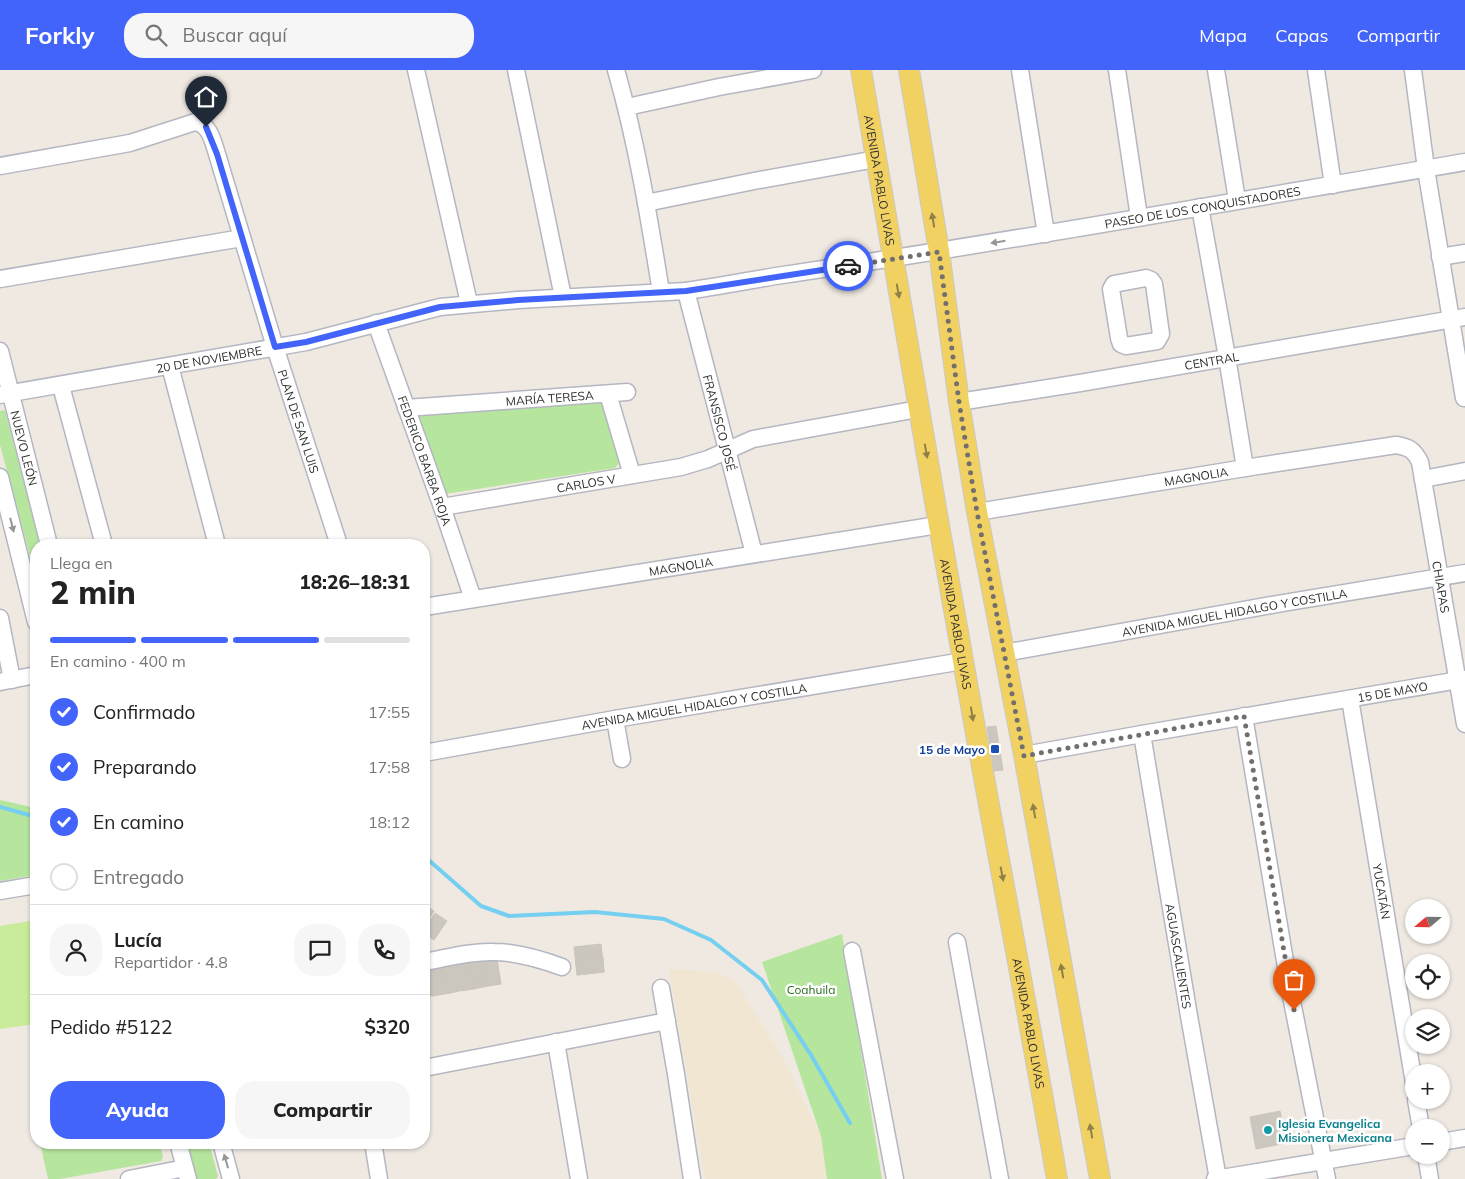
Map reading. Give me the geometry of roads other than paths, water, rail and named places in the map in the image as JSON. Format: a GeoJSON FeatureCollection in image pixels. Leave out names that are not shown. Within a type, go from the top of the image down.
{"type":"FeatureCollection","features":[{"type":"Feature","properties":{"kind":"main road","name":"AVENIDA PABLO LIVAS"},"geometry":{"type":"LineString","coordinates":[[861,70],[938,525],[1023,980],[1057,1179]]}},
{"type":"Feature","properties":{"kind":"main road"},"geometry":{"type":"LineString","coordinates":[[910,70],[977,512],[1024,756],[1100,1179]]}},
{"type":"Feature","properties":{"kind":"street"},"geometry":{"type":"LineString","coordinates":[[416,70],[469,303]]}},
{"type":"Feature","properties":{"kind":"street"},"geometry":{"type":"LineString","coordinates":[[516,70],[563,297]]}},
{"type":"Feature","properties":{"kind":"street"},"geometry":{"type":"LineString","coordinates":[[616,70],[627,107],[661,292]]}},
{"type":"Feature","properties":{"kind":"street"},"geometry":{"type":"LineString","coordinates":[[627,107],[719,87],[813,70]]}},
{"type":"Feature","properties":{"kind":"street"},"geometry":{"type":"LineString","coordinates":[[1020,70],[1046,234]]}},
{"type":"Feature","properties":{"kind":"street"},"geometry":{"type":"LineString","coordinates":[[1117,70],[1139,217]]}},
{"type":"Feature","properties":{"kind":"street"},"geometry":{"type":"LineString","coordinates":[[1216,70],[1237,200]]}},
{"type":"Feature","properties":{"kind":"street"},"geometry":{"type":"LineString","coordinates":[[1316,70],[1333,185]]}},
{"type":"Feature","properties":{"kind":"street"},"geometry":{"type":"LineString","coordinates":[[1413,70],[1440,257],[1457,318],[1464,398]]}},
{"type":"Feature","properties":{"kind":"street","name":"PLAN DE SAN LUIS"},"geometry":{"type":"LineString","coordinates":[[0,166],[130,143],[195,122],[201,123],[206,127],[217,154],[275,347],[337,539]]}},
{"type":"Feature","properties":{"kind":"street"},"geometry":{"type":"LineString","coordinates":[[646,203],[876,159]]}},
{"type":"Feature","properties":{"kind":"street","name":"PASEO DE LOS CONQUISTADORES"},"geometry":{"type":"LineString","coordinates":[[893,259],[1465,162]]}},
{"type":"Feature","properties":{"kind":"street"},"geometry":{"type":"LineString","coordinates":[[1200,207],[1245,468]]}},
{"type":"Feature","properties":{"kind":"street"},"geometry":{"type":"LineString","coordinates":[[0,279],[242,238]]}},
{"type":"Feature","properties":{"kind":"street"},"geometry":{"type":"LineString","coordinates":[[1440,257],[1465,252]]}},
{"type":"Feature","properties":{"kind":"street","name":"20 DE NOVIEMBRE"},"geometry":{"type":"LineString","coordinates":[[5,394],[61,386],[306,342],[440,307],[469,303],[686,291],[893,259]]}},
{"type":"Feature","properties":{"kind":"street","name":"FRANSISCO JOSÉ"},"geometry":{"type":"LineString","coordinates":[[686,291],[754,554]]}},
{"type":"Feature","properties":{"kind":"street","name":"CENTRAL"},"geometry":{"type":"LineString","coordinates":[[959,402],[1457,318]]}},
{"type":"Feature","properties":{"kind":"street","name":"FEDERICO BARBA ROJA"},"geometry":{"type":"LineString","coordinates":[[376,323],[473,599]]}},
{"type":"Feature","properties":{"kind":"street"},"geometry":{"type":"LineString","coordinates":[[1139,344],[1144,372]]}},
{"type":"Feature","properties":{"kind":"street","name":"NUEVO LEÓN"},"geometry":{"type":"LineString","coordinates":[[0,351],[5,394],[47,539]]}},
{"type":"Feature","properties":{"kind":"street"},"geometry":{"type":"LineString","coordinates":[[170,366],[215,539]]}},
{"type":"Feature","properties":{"kind":"street"},"geometry":{"type":"LineString","coordinates":[[61,386],[102,539]]}},
{"type":"Feature","properties":{"kind":"street"},"geometry":{"type":"LineString","coordinates":[[608,394],[627,392]]}},
{"type":"Feature","properties":{"kind":"street","name":"MARÍA TERESA"},"geometry":{"type":"LineString","coordinates":[[406,408],[608,394],[632,475]]}},
{"type":"Feature","properties":{"kind":"street"},"geometry":{"type":"LineString","coordinates":[[726,450],[754,439],[918,409]]}},
{"type":"Feature","properties":{"kind":"street","name":"MAGNOLIA"},"geometry":{"type":"LineString","coordinates":[[977,512],[1396,445],[1406,447],[1415,452]]}},
{"type":"Feature","properties":{"kind":"street","name":"CARLOS V"},"geometry":{"type":"LineString","coordinates":[[442,507],[681,467],[708,459],[726,450]]}},
{"type":"Feature","properties":{"kind":"street","name":"CHIAPAS"},"geometry":{"type":"LineString","coordinates":[[1415,452],[1420,462],[1424,479],[1440,577],[1461,679],[1465,724]]}},
{"type":"Feature","properties":{"kind":"street"},"geometry":{"type":"LineString","coordinates":[[1424,479],[1465,471]]}},
{"type":"Feature","properties":{"kind":"street"},"geometry":{"type":"LineString","coordinates":[[0,477],[30,598]]}},
{"type":"Feature","properties":{"kind":"street","name":"MAGNOLIA"},"geometry":{"type":"LineString","coordinates":[[430,607],[938,525]]}},
{"type":"Feature","properties":{"kind":"street","name":"AVENIDA MIGUEL HIDALGO Y COSTILLA"},"geometry":{"type":"LineString","coordinates":[[1004,653],[1283,603],[1465,573]]}},
{"type":"Feature","properties":{"kind":"street"},"geometry":{"type":"LineString","coordinates":[[0,618],[6,681],[30,676]]}},
{"type":"Feature","properties":{"kind":"street","name":"AVENIDA MIGUEL HIDALGO Y COSTILLA"},"geometry":{"type":"LineString","coordinates":[[430,752],[615,719],[963,662]]}},
{"type":"Feature","properties":{"kind":"street","name":"15 DE MAYO"},"geometry":{"type":"LineString","coordinates":[[1024,756],[1461,679]]}},
{"type":"Feature","properties":{"kind":"street","name":"YUCATÁN"},"geometry":{"type":"LineString","coordinates":[[1350,699],[1411,1064]]}},
{"type":"Feature","properties":{"kind":"street"},"geometry":{"type":"LineString","coordinates":[[1244,716],[1290,991],[1327,1179]]}},
{"type":"Feature","properties":{"kind":"street"},"geometry":{"type":"LineString","coordinates":[[615,719],[622,758]]}},
{"type":"Feature","properties":{"kind":"street","name":"AGUASCALIENTES"},"geometry":{"type":"LineString","coordinates":[[1142,734],[1217,1179]]}},
{"type":"Feature","properties":{"kind":"street"},"geometry":{"type":"LineString","coordinates":[[0,891],[30,886]]}},
{"type":"Feature","properties":{"kind":"street"},"geometry":{"type":"LineString","coordinates":[[957,942],[1000,1179]]}},
{"type":"Feature","properties":{"kind":"street"},"geometry":{"type":"LineString","coordinates":[[852,951],[895,1179]]}},
{"type":"Feature","properties":{"kind":"street"},"geometry":{"type":"LineString","coordinates":[[430,960],[472,953],[493,952],[537,958],[562,967]]}},
{"type":"Feature","properties":{"kind":"street"},"geometry":{"type":"LineString","coordinates":[[661,988],[692,1179]]}},
{"type":"Feature","properties":{"kind":"street"},"geometry":{"type":"LineString","coordinates":[[430,1067],[667,1021]]}},
{"type":"Feature","properties":{"kind":"street"},"geometry":{"type":"LineString","coordinates":[[556,1042],[579,1179]]}},
{"type":"Feature","properties":{"kind":"street"},"geometry":{"type":"LineString","coordinates":[[1450,1140],[1465,1138]]}},
{"type":"Feature","properties":{"kind":"street"},"geometry":{"type":"LineString","coordinates":[[1217,1179],[1405,1148]]}},
{"type":"Feature","properties":{"kind":"street"},"geometry":{"type":"LineString","coordinates":[[129,1179],[186,1174],[180,1149]]}},
{"type":"Feature","properties":{"kind":"street"},"geometry":{"type":"LineString","coordinates":[[223,1149],[231,1179]]}},
{"type":"Feature","properties":{"kind":"street"},"geometry":{"type":"LineString","coordinates":[[373,1149],[379,1179]]}},
{"type":"Feature","properties":{"kind":"street"},"geometry":{"type":"LineString","coordinates":[[1428,1164],[1430,1179]]}},
{"type":"Feature","properties":{"kind":"waterway"},"geometry":{"type":"LineString","coordinates":[[0,807],[30,815]]}},
{"type":"Feature","properties":{"kind":"waterway"},"geometry":{"type":"LineString","coordinates":[[430,861],[481,906],[509,916],[595,912],[664,919],[711,940],[762,980],[811,1055],[850,1123]]}},
{"type":"Feature","properties":{"kind":"place","name":"15 de Mayo"},"geometry":{"type":"Point","coordinates":[995,749]}},
{"type":"Feature","properties":{"kind":"place","name":"Iglesia Evangelica Misionera Mexicana"},"geometry":{"type":"Point","coordinates":[1268,1130]}},
{"type":"Feature","properties":{"kind":"park label","name":"Coahuila"},"geometry":{"type":"Point","coordinates":[811,989]}}]}
